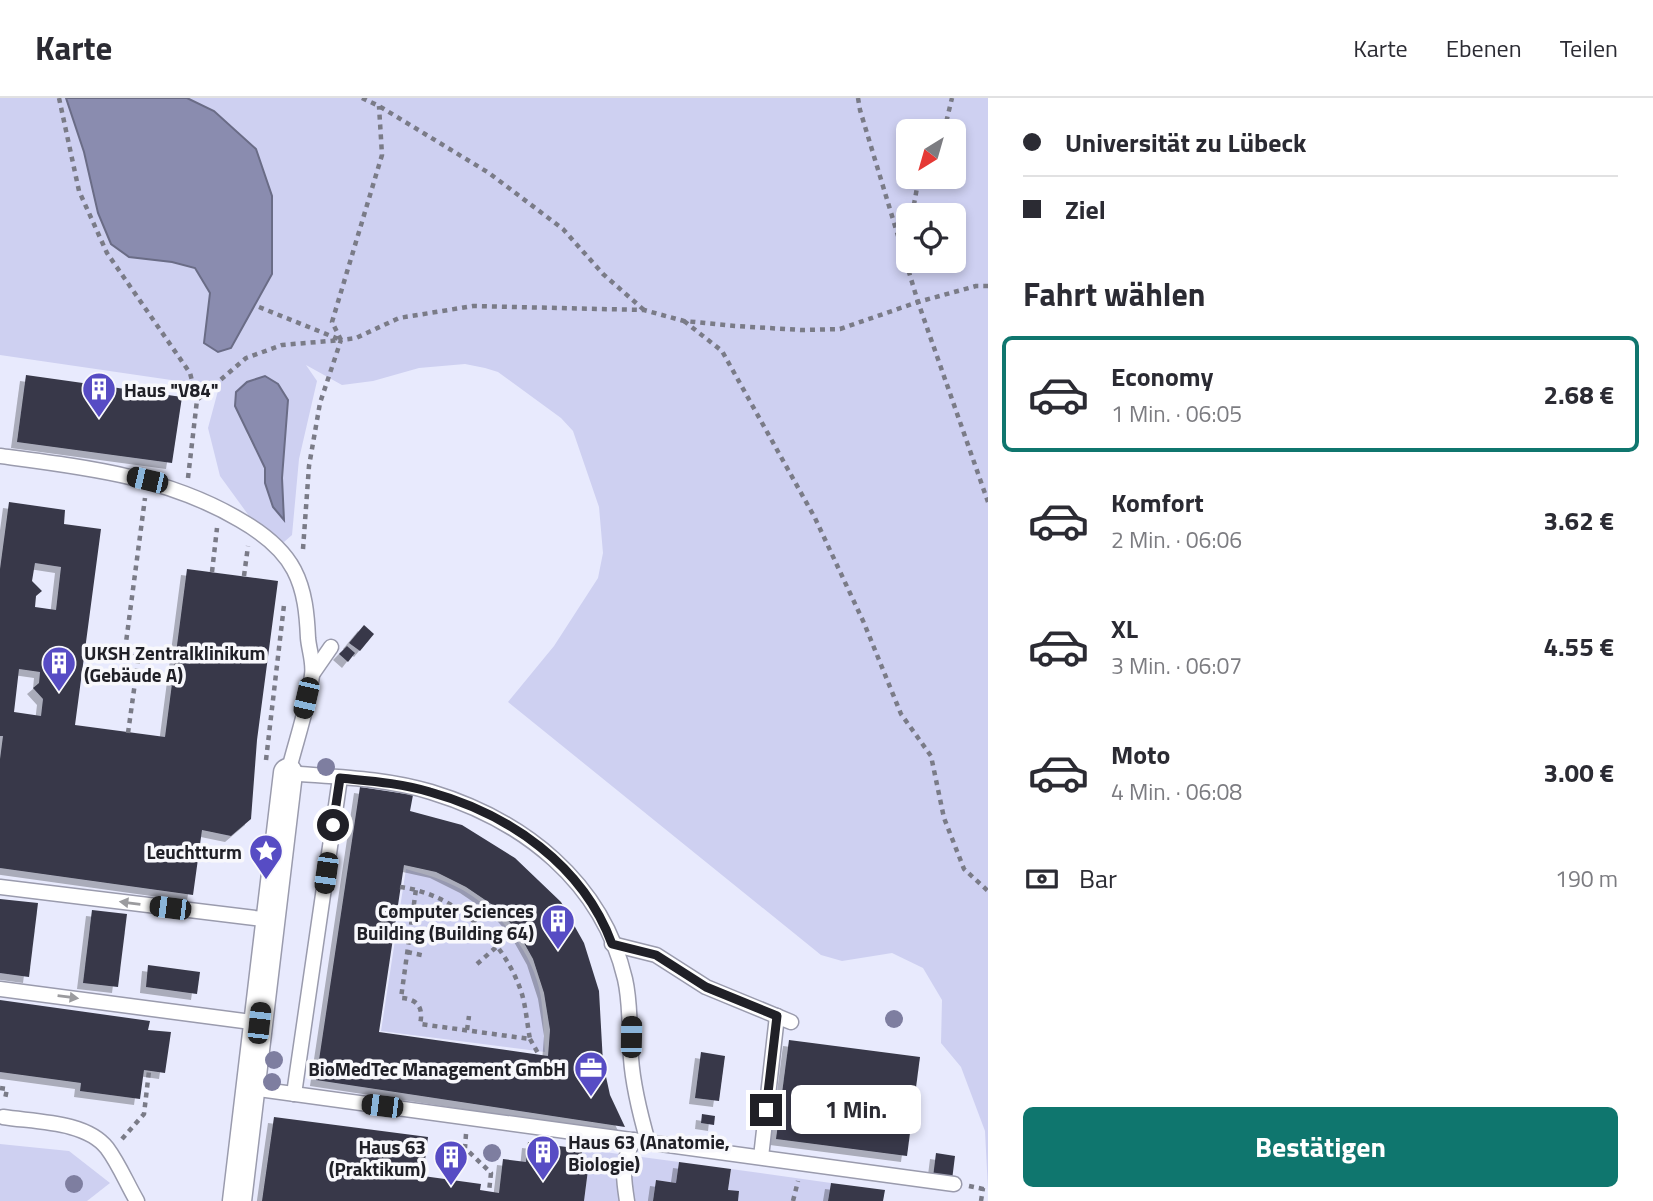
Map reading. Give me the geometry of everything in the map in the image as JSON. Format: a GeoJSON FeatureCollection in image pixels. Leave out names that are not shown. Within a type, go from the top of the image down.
{"type":"FeatureCollection","features":[{"type":"Feature","properties":{"kind":"street"},"geometry":{"type":"LineString","coordinates":[[237,1201],[288,774]]}},
{"type":"Feature","properties":{"kind":"lane"},"geometry":{"type":"LineString","coordinates":[[0,456],[106,471],[147,480],[219,508],[274,545],[296,573],[307,609],[313,673],[288,774],[383,782],[429,792],[474,808],[516,828],[556,859],[590,900],[625,978],[631,1017],[631,1057],[641,1141]]}},
{"type":"Feature","properties":{"kind":"lane"},"geometry":{"type":"LineString","coordinates":[[313,673],[331,648]]}},
{"type":"Feature","properties":{"kind":"lane"},"geometry":{"type":"LineString","coordinates":[[294,1094],[340,778]]}},
{"type":"Feature","properties":{"kind":"lane"},"geometry":{"type":"LineString","coordinates":[[0,887],[271,920]]}},
{"type":"Feature","properties":{"kind":"lane"},"geometry":{"type":"LineString","coordinates":[[612,944],[656,955],[706,987],[784,1019],[761,1157]]}},
{"type":"Feature","properties":{"kind":"lane"},"geometry":{"type":"LineString","coordinates":[[0,989],[259,1023]]}},
{"type":"Feature","properties":{"kind":"lane"},"geometry":{"type":"LineString","coordinates":[[250,1088],[954,1184]]}},
{"type":"Feature","properties":{"kind":"lane"},"geometry":{"type":"LineString","coordinates":[[3,1117],[91,1133],[110,1153],[137,1201]]}},
{"type":"Feature","properties":{"kind":"lane"},"geometry":{"type":"LineString","coordinates":[[627,1201],[625,1155],[641,1141]]}},
{"type":"Feature","properties":{"kind":"path"},"geometry":{"type":"LineString","coordinates":[[59,98],[79,191],[107,253],[190,373],[197,400],[185,493]]}},
{"type":"Feature","properties":{"kind":"path"},"geometry":{"type":"LineString","coordinates":[[362,98],[489,173],[563,229],[603,274],[644,310]]}},
{"type":"Feature","properties":{"kind":"path"},"geometry":{"type":"LineString","coordinates":[[858,98],[896,231]]}},
{"type":"Feature","properties":{"kind":"path"},"geometry":{"type":"LineString","coordinates":[[947,119],[952,98]]}},
{"type":"Feature","properties":{"kind":"path"},"geometry":{"type":"LineString","coordinates":[[303,552],[309,466],[320,403],[341,340],[332,322],[382,155],[379,106]]}},
{"type":"Feature","properties":{"kind":"path"},"geometry":{"type":"LineString","coordinates":[[909,273],[988,502]]}},
{"type":"Feature","properties":{"kind":"path"},"geometry":{"type":"LineString","coordinates":[[197,400],[246,358],[282,345],[356,338],[399,318],[473,306],[644,310],[684,321],[803,330],[839,329],[918,302],[976,286],[988,286]]}},
{"type":"Feature","properties":{"kind":"path"},"geometry":{"type":"LineString","coordinates":[[259,307],[341,340]]}},
{"type":"Feature","properties":{"kind":"path"},"geometry":{"type":"LineString","coordinates":[[684,321],[722,351],[815,518],[864,623],[901,714],[931,756],[944,818],[964,869],[988,891]]}},
{"type":"Feature","properties":{"kind":"path"},"geometry":{"type":"LineString","coordinates":[[128,733],[138,661],[124,650],[147,480]]}},
{"type":"Feature","properties":{"kind":"path"},"geometry":{"type":"LineString","coordinates":[[212,572],[219,508]]}},
{"type":"Feature","properties":{"kind":"path"},"geometry":{"type":"LineString","coordinates":[[244,576],[251,527]]}},
{"type":"Feature","properties":{"kind":"path"},"geometry":{"type":"LineString","coordinates":[[267,750],[289,563]]}},
{"type":"Feature","properties":{"kind":"path"},"geometry":{"type":"LineString","coordinates":[[400,887],[416,889],[465,914],[497,946],[522,993],[530,1039],[540,1055]]}},
{"type":"Feature","properties":{"kind":"path"},"geometry":{"type":"LineString","coordinates":[[416,889],[401,998],[412,999],[419,1005],[422,1014],[420,1024],[530,1039]]}},
{"type":"Feature","properties":{"kind":"path"},"geometry":{"type":"LineString","coordinates":[[477,964],[519,927]]}},
{"type":"Feature","properties":{"kind":"path"},"geometry":{"type":"LineString","coordinates":[[407,953],[426,956]]}},
{"type":"Feature","properties":{"kind":"path"},"geometry":{"type":"LineString","coordinates":[[467,1030],[469,1016]]}},
{"type":"Feature","properties":{"kind":"path"},"geometry":{"type":"LineString","coordinates":[[110,1153],[145,1114],[149,1071]]}},
{"type":"Feature","properties":{"kind":"path"},"geometry":{"type":"LineString","coordinates":[[468,1118],[465,1148],[491,1173],[489,1192]]}},
{"type":"Feature","properties":{"kind":"path"},"geometry":{"type":"LineString","coordinates":[[981,1201],[983,1188]]}},
{"type":"Feature","properties":{"kind":"shaded area"},"geometry":{"type":"Polygon","coordinates":[[[0,98],[66,98],[84,152],[129,257],[172,262],[195,268],[210,293],[204,343],[231,348],[272,274],[214,111],[187,98],[988,98],[988,1190],[985,1131],[961,1067],[941,1043],[942,1000],[923,968],[892,953],[842,961],[821,955],[508,702],[554,646],[598,578],[603,553],[599,507],[573,431],[561,418],[498,372],[485,368],[465,364],[419,368],[373,381],[342,385],[306,365],[317,381],[299,459],[292,535],[284,542],[268,535],[252,520],[220,476],[208,428],[219,387],[0,355],[0,98]],[[246,432],[265,468],[265,483],[284,518],[282,478],[246,432]]]}},
{"type":"Feature","properties":{"kind":"shaded area"},"geometry":{"type":"Polygon","coordinates":[[[66,98],[187,98],[214,111],[256,149],[272,196],[272,274],[231,348],[218,352],[204,343],[210,293],[195,268],[172,262],[129,257],[111,244],[98,213],[84,152],[66,98]]]}},
{"type":"Feature","properties":{"kind":"shaded area"},"geometry":{"type":"Polygon","coordinates":[[[265,376],[278,384],[288,400],[282,478],[284,520],[273,507],[265,483],[265,468],[235,406],[236,392],[247,382],[265,376]]]}},
{"type":"Feature","properties":{"kind":"shaded area"},"geometry":{"type":"Polygon","coordinates":[[[406,869],[436,878],[477,899],[516,939],[534,971],[539,988],[545,1052],[381,1031],[406,869]]]}},
{"type":"Feature","properties":{"kind":"shaded area"},"geometry":{"type":"Polygon","coordinates":[[[0,1144],[69,1151],[110,1183],[87,1201],[0,1201],[0,1144]]]}},
{"type":"Feature","properties":{"kind":"shaded area"},"geometry":{"type":"Polygon","coordinates":[[[582,1149],[679,1162],[676,1183],[656,1180],[653,1201],[584,1201],[588,1171],[580,1170],[582,1149]]]}},
{"type":"Feature","properties":{"kind":"shaded area"},"geometry":{"type":"Polygon","coordinates":[[[731,1169],[831,1183],[828,1201],[738,1201],[728,1190],[731,1169]]]}},
{"type":"Feature","properties":{"kind":"building","name":"Haus \"V84\""},"geometry":{"type":"Polygon","coordinates":[[[26,375],[182,397],[172,463],[17,442],[26,375]]]}},
{"type":"Feature","properties":{"kind":"building","name":"UKSH Zentralklinikum (Gebäude A)"},"geometry":{"type":"Polygon","coordinates":[[[9,502],[65,510],[64,524],[101,529],[75,725],[165,737],[187,569],[278,581],[257,740],[251,819],[231,836],[202,830],[193,895],[0,868],[0,759],[3,736],[0,736],[0,569],[9,502]],[[35,563],[32,581],[42,591],[36,596],[35,607],[56,610],[61,567],[35,563]],[[19,669],[14,712],[41,716],[43,699],[33,688],[39,683],[40,672],[19,669]]]}},
{"type":"Feature","properties":{"kind":"building"},"geometry":{"type":"Polygon","coordinates":[[[364,625],[374,634],[360,651],[349,643],[364,625]]]}},
{"type":"Feature","properties":{"kind":"building"},"geometry":{"type":"Polygon","coordinates":[[[347,646],[355,653],[348,662],[339,654],[347,646]]]}},
{"type":"Feature","properties":{"kind":"building","name":"Computer Sciences Building (Building 64)"},"geometry":{"type":"Polygon","coordinates":[[[360,787],[413,795],[410,811],[462,825],[515,858],[561,902],[584,943],[599,991],[603,1063],[610,1095],[625,1127],[316,1080],[360,787]],[[404,865],[379,1032],[548,1056],[550,1030],[544,993],[533,959],[519,934],[522,931],[517,924],[513,926],[497,908],[466,887],[436,872],[404,865]]]}},
{"type":"Feature","properties":{"kind":"building"},"geometry":{"type":"Polygon","coordinates":[[[0,899],[38,903],[29,977],[0,973],[0,899]]]}},
{"type":"Feature","properties":{"kind":"building"},"geometry":{"type":"Polygon","coordinates":[[[92,910],[127,914],[118,987],[83,983],[92,910]]]}},
{"type":"Feature","properties":{"kind":"building"},"geometry":{"type":"Polygon","coordinates":[[[148,965],[200,972],[197,994],[146,987],[148,965]]]}},
{"type":"Feature","properties":{"kind":"building"},"geometry":{"type":"Polygon","coordinates":[[[0,1000],[150,1021],[148,1030],[171,1032],[165,1073],[144,1070],[140,1099],[80,1091],[81,1083],[0,1072],[0,1000]]]}},
{"type":"Feature","properties":{"kind":"building"},"geometry":{"type":"Polygon","coordinates":[[[789,1040],[920,1057],[907,1156],[776,1139],[789,1040]]]}},
{"type":"Feature","properties":{"kind":"building"},"geometry":{"type":"Polygon","coordinates":[[[701,1052],[725,1056],[719,1101],[695,1098],[701,1052]]]}},
{"type":"Feature","properties":{"kind":"building"},"geometry":{"type":"Polygon","coordinates":[[[702,1114],[715,1116],[714,1125],[701,1123],[702,1114]]]}},
{"type":"Feature","properties":{"kind":"building"},"geometry":{"type":"Polygon","coordinates":[[[274,1117],[428,1137],[423,1176],[481,1184],[480,1190],[499,1193],[503,1159],[526,1162],[528,1142],[582,1149],[580,1170],[588,1170],[584,1201],[262,1201],[274,1117]]]}},
{"type":"Feature","properties":{"kind":"building"},"geometry":{"type":"Polygon","coordinates":[[[936,1153],[955,1156],[952,1180],[933,1177],[936,1153]]]}},
{"type":"Feature","properties":{"kind":"building"},"geometry":{"type":"Polygon","coordinates":[[[679,1162],[731,1169],[728,1190],[739,1191],[738,1201],[653,1201],[656,1180],[676,1183],[679,1162]]]}},
{"type":"Feature","properties":{"kind":"building"},"geometry":{"type":"Polygon","coordinates":[[[831,1183],[885,1190],[883,1201],[828,1201],[831,1183]]]}},
{"type":"Feature","properties":{"kind":"place","name":"Haus \"V84\""},"geometry":{"type":"Point","coordinates":[99,419]}},
{"type":"Feature","properties":{"kind":"place","name":"UKSH Zentralklinikum (Gebäude A)"},"geometry":{"type":"Point","coordinates":[59,693]}},
{"type":"Feature","properties":{"kind":"place","name":"Leuchtturm"},"geometry":{"type":"Point","coordinates":[266,881]}},
{"type":"Feature","properties":{"kind":"place","name":"Computer Sciences Building (Building 64)"},"geometry":{"type":"Point","coordinates":[558,951]}},
{"type":"Feature","properties":{"kind":"place","name":"BioMedTec Management GmbH"},"geometry":{"type":"Point","coordinates":[591,1098]}},
{"type":"Feature","properties":{"kind":"place","name":"Haus 63 (Anatomie, Biologie)"},"geometry":{"type":"Point","coordinates":[543,1182]}},
{"type":"Feature","properties":{"kind":"place","name":"Haus 63 (Praktikum)"},"geometry":{"type":"Point","coordinates":[451,1187]}},
{"type":"Feature","properties":{"kind":"route"},"geometry":{"type":"LineString","coordinates":[[333,825],[340,778],[383,782],[429,792],[474,808],[516,828],[556,859],[590,900],[612,944],[656,955],[706,987],[777,1016],[766,1110]]}}]}
